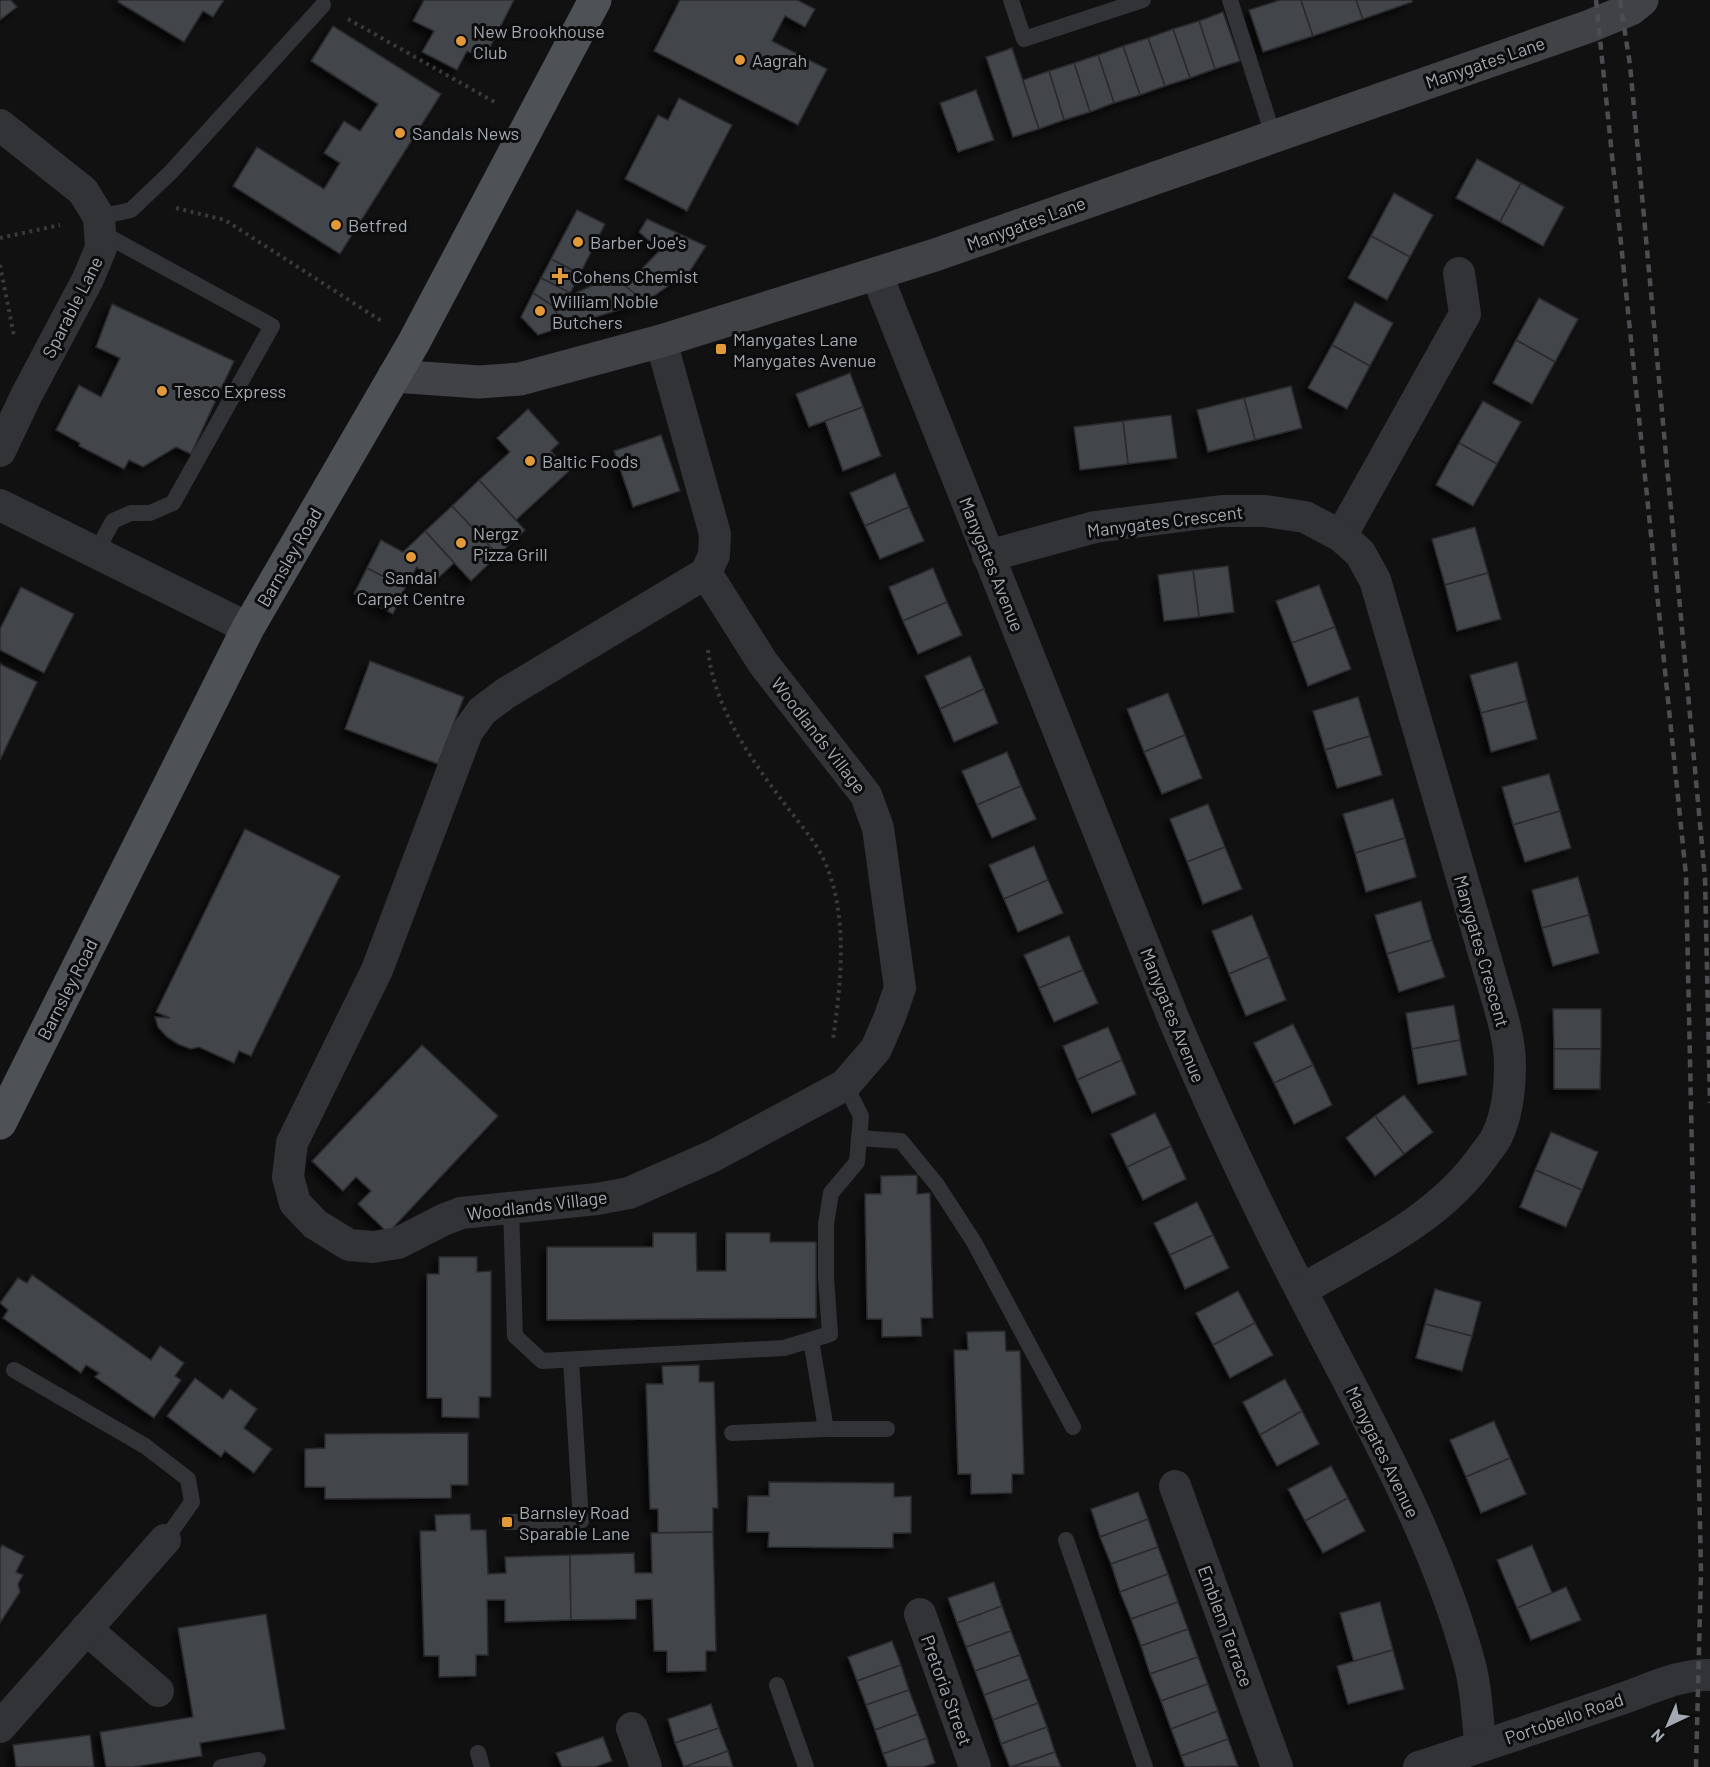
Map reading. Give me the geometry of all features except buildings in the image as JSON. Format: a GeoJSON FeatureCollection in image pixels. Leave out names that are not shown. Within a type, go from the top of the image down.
{"type":"FeatureCollection","features":[{"type":"Feature","properties":{"kind":"main road","name":"Barnsley Road"},"geometry":{"type":"LineString","coordinates":[[0,1123],[248,628],[414,342],[595,0]]}},
{"type":"Feature","properties":{"kind":"street","name":"Manygates Lane"},"geometry":{"type":"LineString","coordinates":[[394,376],[479,382],[520,379],[661,340],[946,251],[1590,26],[1631,9],[1642,0]]}},
{"type":"Feature","properties":{"kind":"street"},"geometry":{"type":"LineString","coordinates":[[0,125],[83,191],[99,224]]}},
{"type":"Feature","properties":{"kind":"street","name":"Sparable Lane"},"geometry":{"type":"LineString","coordinates":[[0,451],[26,396],[88,279],[101,248],[99,224]]}},
{"type":"Feature","properties":{"kind":"street","name":"Manygates Avenue"},"geometry":{"type":"LineString","coordinates":[[876,273],[1202,1086],[1301,1290],[1408,1498],[1446,1593],[1470,1667],[1481,1746]]}},
{"type":"Feature","properties":{"kind":"street"},"geometry":{"type":"LineString","coordinates":[[1341,536],[1466,314],[1459,273]]}},
{"type":"Feature","properties":{"kind":"street"},"geometry":{"type":"LineString","coordinates":[[661,340],[715,534],[712,583]]}},
{"type":"Feature","properties":{"kind":"street"},"geometry":{"type":"LineString","coordinates":[[0,505],[248,628]]}},
{"type":"Feature","properties":{"kind":"street","name":"Manygates Crescent"},"geometry":{"type":"LineString","coordinates":[[988,556],[1095,527],[1221,512],[1265,511],[1305,518],[1341,536],[1360,553],[1375,580],[1505,1030],[1510,1063],[1507,1106],[1497,1137],[1476,1168],[1442,1202],[1397,1234],[1301,1290]]}},
{"type":"Feature","properties":{"kind":"street","name":"Woodlands Village"},"geometry":{"type":"LineString","coordinates":[[712,583],[763,663],[866,795],[878,828],[900,988],[876,1049],[834,1091],[713,1156],[629,1192],[597,1199],[461,1213],[398,1243],[374,1247],[350,1245],[315,1224],[295,1203],[288,1177],[292,1143],[377,970],[467,732],[482,711],[506,693],[712,583]]}},
{"type":"Feature","properties":{"kind":"street","name":"Emblem Terrace"},"geometry":{"type":"LineString","coordinates":[[1175,1486],[1277,1767]]}},
{"type":"Feature","properties":{"kind":"street"},"geometry":{"type":"LineString","coordinates":[[0,1727],[165,1540]]}},
{"type":"Feature","properties":{"kind":"street","name":"Pretoria Street"},"geometry":{"type":"LineString","coordinates":[[920,1614],[975,1767]]}},
{"type":"Feature","properties":{"kind":"street"},"geometry":{"type":"LineString","coordinates":[[86,1629],[158,1691]]}},
{"type":"Feature","properties":{"kind":"street","name":"Portobello Road"},"geometry":{"type":"LineString","coordinates":[[1419,1767],[1628,1697],[1676,1678],[1698,1674],[1710,1675]]}},
{"type":"Feature","properties":{"kind":"street"},"geometry":{"type":"LineString","coordinates":[[632,1728],[646,1767]]}},
{"type":"Feature","properties":{"kind":"lane"},"geometry":{"type":"LineString","coordinates":[[1011,0],[1024,39],[1143,0]]}},
{"type":"Feature","properties":{"kind":"lane"},"geometry":{"type":"LineString","coordinates":[[1230,0],[1273,135]]}},
{"type":"Feature","properties":{"kind":"lane"},"geometry":{"type":"LineString","coordinates":[[99,224],[131,210],[171,172],[323,5]]}},
{"type":"Feature","properties":{"kind":"lane"},"geometry":{"type":"LineString","coordinates":[[96,552],[113,521],[131,513],[150,513],[173,502],[272,326],[99,224]]}},
{"type":"Feature","properties":{"kind":"lane"},"geometry":{"type":"LineString","coordinates":[[512,1208],[514,1336],[542,1361],[784,1348],[830,1334],[826,1278],[826,1224],[831,1193],[857,1162],[861,1116],[834,1091]]}},
{"type":"Feature","properties":{"kind":"lane"},"geometry":{"type":"LineString","coordinates":[[859,1138],[901,1141],[937,1185],[974,1242],[1073,1427]]}},
{"type":"Feature","properties":{"kind":"lane"},"geometry":{"type":"LineString","coordinates":[[811,1340],[826,1429]]}},
{"type":"Feature","properties":{"kind":"lane"},"geometry":{"type":"LineString","coordinates":[[507,1522],[581,1521],[571,1360]]}},
{"type":"Feature","properties":{"kind":"lane"},"geometry":{"type":"LineString","coordinates":[[14,1370],[145,1446],[188,1479],[192,1502],[165,1540]]}},
{"type":"Feature","properties":{"kind":"lane"},"geometry":{"type":"LineString","coordinates":[[732,1433],[887,1429]]}},
{"type":"Feature","properties":{"kind":"lane"},"geometry":{"type":"LineString","coordinates":[[1066,1540],[1145,1767]]}},
{"type":"Feature","properties":{"kind":"lane"},"geometry":{"type":"LineString","coordinates":[[777,1685],[806,1767]]}},
{"type":"Feature","properties":{"kind":"lane"},"geometry":{"type":"LineString","coordinates":[[220,1767],[258,1760]]}},
{"type":"Feature","properties":{"kind":"path"},"geometry":{"type":"LineString","coordinates":[[323,5],[531,123]]}},
{"type":"Feature","properties":{"kind":"path"},"geometry":{"type":"LineString","coordinates":[[142,199],[225,220],[414,342]]}},
{"type":"Feature","properties":{"kind":"path"},"geometry":{"type":"LineString","coordinates":[[0,238],[99,224]]}},
{"type":"Feature","properties":{"kind":"path"},"geometry":{"type":"LineString","coordinates":[[0,265],[26,396]]}},
{"type":"Feature","properties":{"kind":"path"},"geometry":{"type":"LineString","coordinates":[[712,583],[706,637],[710,670],[724,707],[745,749],[813,841],[827,867],[838,907],[839,996],[834,1091]]}},
{"type":"Feature","properties":{"kind":"railway"},"geometry":{"type":"LineString","coordinates":[[1596,0],[1686,875],[1701,1573],[1696,1767]]}},
{"type":"Feature","properties":{"kind":"railway"},"geometry":{"type":"LineString","coordinates":[[1620,0],[1630,65],[1705,878],[1710,1103]]}},
{"type":"Feature","properties":{"kind":"place","name":"New Brookhouse Club"},"geometry":{"type":"Point","coordinates":[461,41]}},
{"type":"Feature","properties":{"kind":"place","name":"Aagrah"},"geometry":{"type":"Point","coordinates":[740,60]}},
{"type":"Feature","properties":{"kind":"place","name":"Sandals News"},"geometry":{"type":"Point","coordinates":[400,133]}},
{"type":"Feature","properties":{"kind":"place","name":"Betfred"},"geometry":{"type":"Point","coordinates":[336,225]}},
{"type":"Feature","properties":{"kind":"place","name":"Barber Joe's"},"geometry":{"type":"Point","coordinates":[578,242]}},
{"type":"Feature","properties":{"kind":"place","name":"Cohens Chemist"},"geometry":{"type":"Point","coordinates":[560,276]}},
{"type":"Feature","properties":{"kind":"place","name":"William Noble Butchers"},"geometry":{"type":"Point","coordinates":[540,311]}},
{"type":"Feature","properties":{"kind":"place","name":"Manygates Lane Manygates Avenue"},"geometry":{"type":"Point","coordinates":[721,349]}},
{"type":"Feature","properties":{"kind":"place","name":"Tesco Express"},"geometry":{"type":"Point","coordinates":[162,391]}},
{"type":"Feature","properties":{"kind":"place","name":"Baltic Foods"},"geometry":{"type":"Point","coordinates":[530,461]}},
{"type":"Feature","properties":{"kind":"place","name":"Nergz Pizza Grill"},"geometry":{"type":"Point","coordinates":[461,543]}},
{"type":"Feature","properties":{"kind":"place","name":"Sandal Carpet Centre"},"geometry":{"type":"Point","coordinates":[411,557]}},
{"type":"Feature","properties":{"kind":"place","name":"Barnsley Road Sparable Lane"},"geometry":{"type":"Point","coordinates":[507,1522]}}]}
